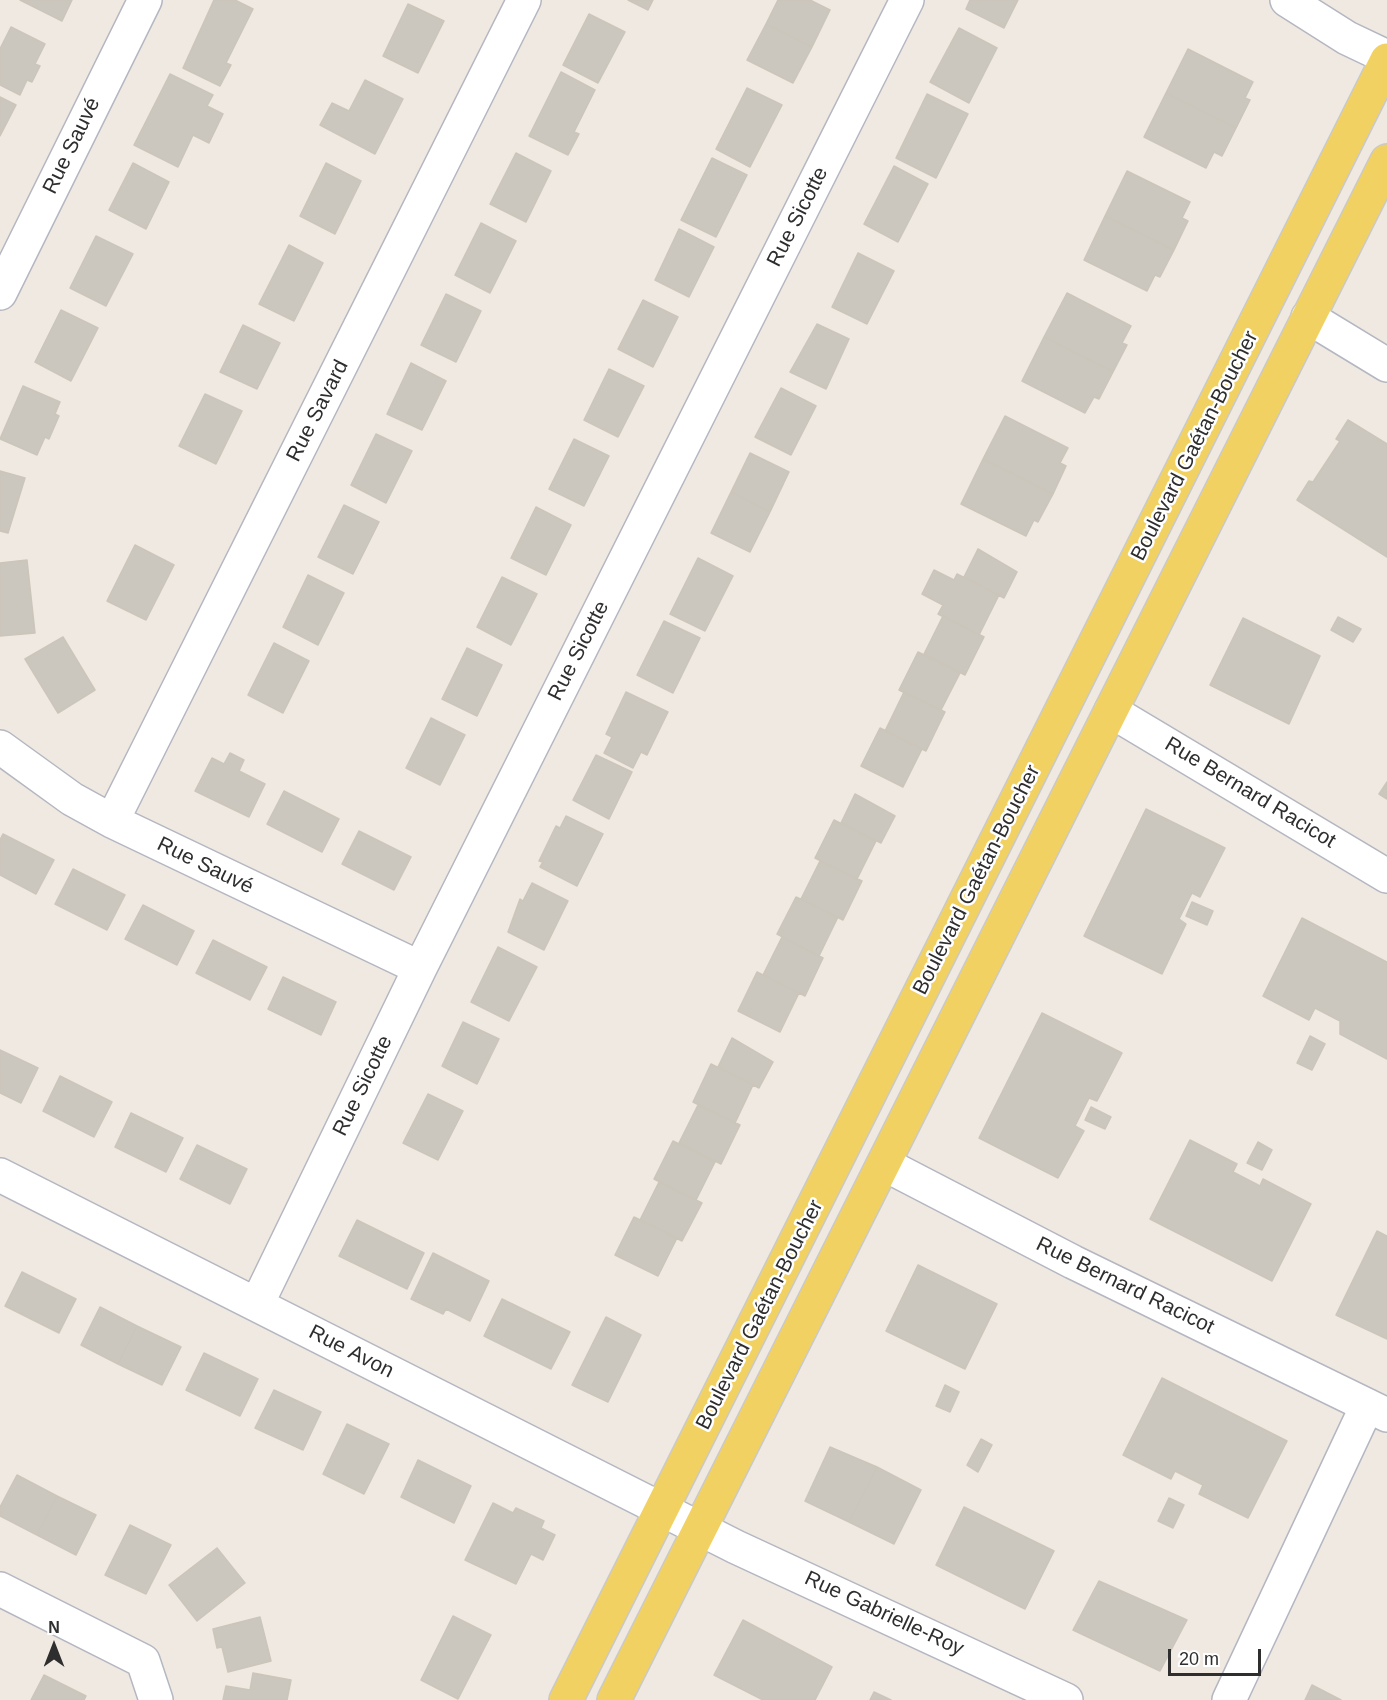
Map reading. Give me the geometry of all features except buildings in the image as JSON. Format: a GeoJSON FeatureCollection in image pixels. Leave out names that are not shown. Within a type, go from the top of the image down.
{"type":"FeatureCollection","features":[{"type":"Feature","properties":{"kind":"main road","name":"Boulevard Gaétan-Boucher"},"geometry":{"type":"LineString","coordinates":[[566,1700],[1387,59]]}},
{"type":"Feature","properties":{"kind":"main road","name":"Boulevard Gaétan-Boucher"},"geometry":{"type":"LineString","coordinates":[[615,1700],[1387,161]]}},
{"type":"Feature","properties":{"kind":"street","name":"Rue Sauvé"},"geometry":{"type":"LineString","coordinates":[[0,292],[145,0]]}},
{"type":"Feature","properties":{"kind":"street","name":"Rue Savard"},"geometry":{"type":"LineString","coordinates":[[112,821],[524,0]]}},
{"type":"Feature","properties":{"kind":"street","name":"Rue Sicotte"},"geometry":{"type":"LineString","coordinates":[[257,1304],[420,968],[907,0]]}},
{"type":"Feature","properties":{"kind":"street"},"geometry":{"type":"LineString","coordinates":[[1309,6],[1387,59]]}},
{"type":"Feature","properties":{"kind":"street"},"geometry":{"type":"LineString","coordinates":[[1308,317],[1387,365]]}},
{"type":"Feature","properties":{"kind":"street","name":"Rue Bernard Racicot"},"geometry":{"type":"LineString","coordinates":[[1111,711],[1387,876]]}},
{"type":"Feature","properties":{"kind":"street","name":"Rue Sauvé"},"geometry":{"type":"LineString","coordinates":[[0,747],[72,799],[112,821],[420,968]]}},
{"type":"Feature","properties":{"kind":"street","name":"Rue Bernard Racicot"},"geometry":{"type":"LineString","coordinates":[[884,1164],[1073,1262],[1377,1411],[1229,1700]]}},
{"type":"Feature","properties":{"kind":"street","name":"Rue Avon"},"geometry":{"type":"LineString","coordinates":[[0,1175],[701,1528]]}},
{"type":"Feature","properties":{"kind":"street","name":"Rue Gabrielle-Roy"},"geometry":{"type":"LineString","coordinates":[[701,1528],[1066,1700]]}},
{"type":"Feature","properties":{"kind":"street"},"geometry":{"type":"LineString","coordinates":[[0,1589],[143,1661],[156,1700]]}}]}
